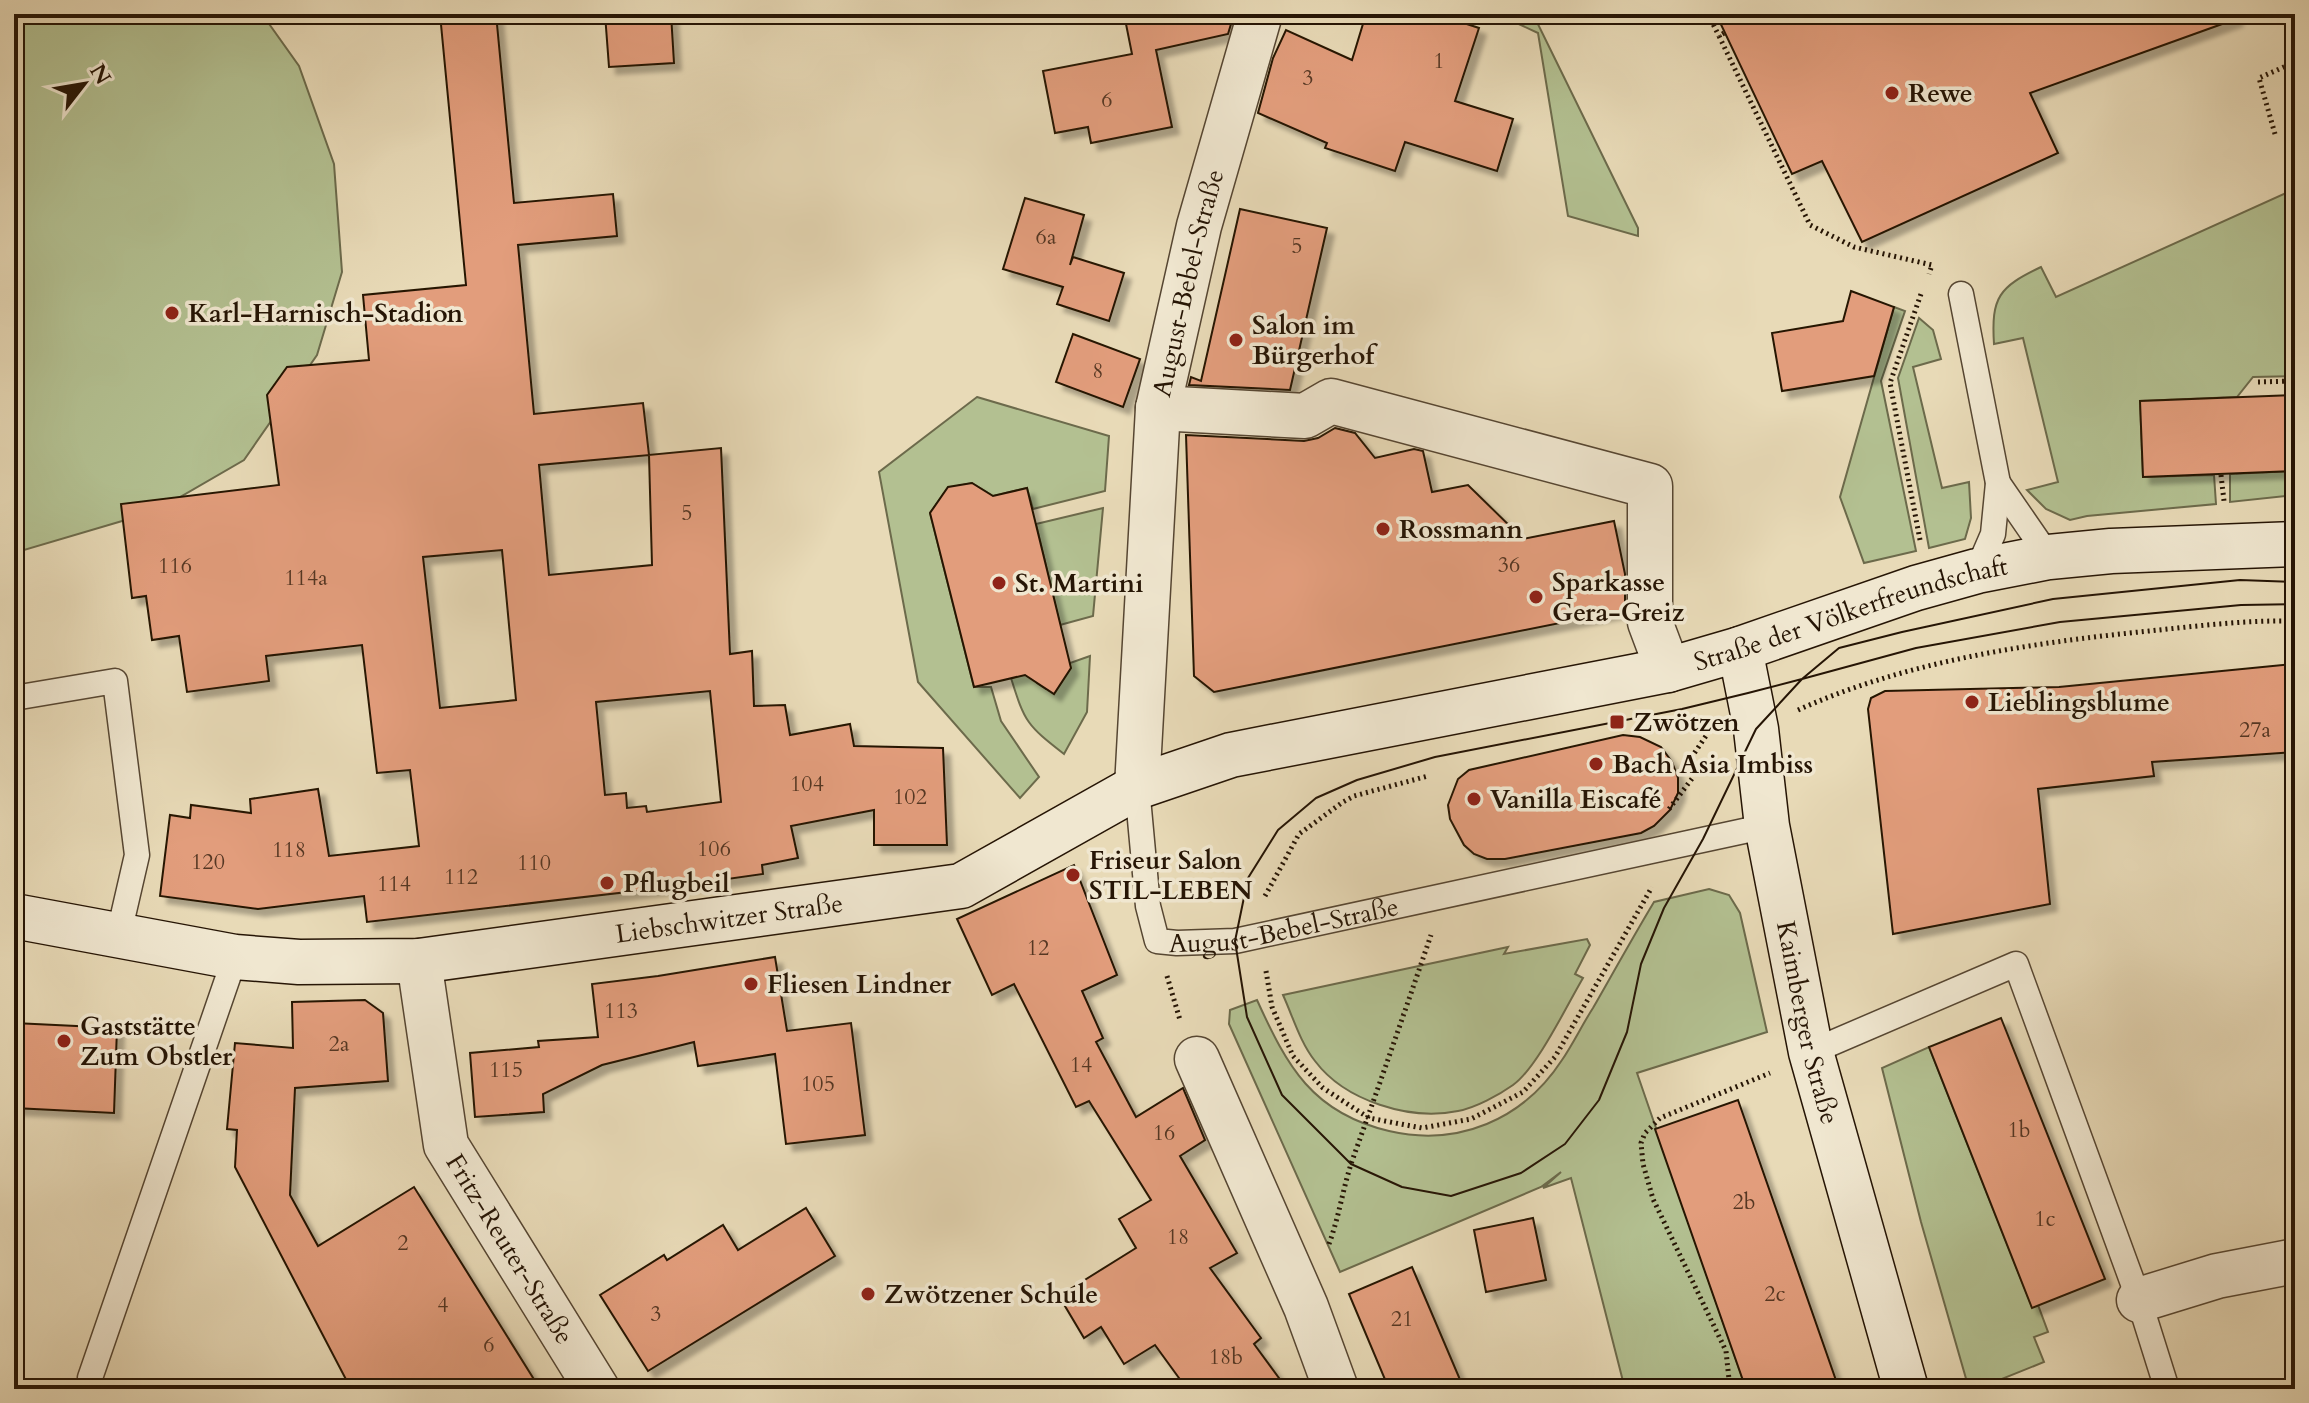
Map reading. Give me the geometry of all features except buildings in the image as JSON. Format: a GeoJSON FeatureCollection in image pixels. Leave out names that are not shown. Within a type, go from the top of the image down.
{"type":"FeatureCollection","features":[{"type":"Feature","properties":{"kind":"main road","name":"August-Bebel-Straße"},"geometry":{"type":"LineString","coordinates":[[1137,787],[1158,408],[1199,226],[1260,14]]}},
{"type":"Feature","properties":{"kind":"main road"},"geometry":{"type":"LineString","coordinates":[[1158,408],[1305,416],[1331,401],[1650,486],[1650,622],[1668,670]]}},
{"type":"Feature","properties":{"kind":"main road","name":"Straße der Völkerfreundschaft"},"geometry":{"type":"LineString","coordinates":[[1414,721],[1668,670],[1740,649],[1916,588],[1977,571],[2049,557],[2111,551],[2295,544]]}},
{"type":"Feature","properties":{"kind":"main road","name":"Kaimberger Straße"},"geometry":{"type":"LineString","coordinates":[[1740,649],[1734,727],[1767,826],[1811,1052],[1906,1389]]}},
{"type":"Feature","properties":{"kind":"main road","name":"Liebschwitzer Straße"},"geometry":{"type":"LineString","coordinates":[[14,916],[119,933],[235,957],[299,962],[419,961],[961,886],[1137,787],[1231,755],[1414,721]]}},
{"type":"Feature","properties":{"kind":"main road","name":"Fritz-Reuter-Straße"},"geometry":{"type":"LineString","coordinates":[[419,961],[446,1145],[597,1389]]}},
{"type":"Feature","properties":{"kind":"main road"},"geometry":{"type":"LineString","coordinates":[[1197,1059],[1306,1307],[1336,1389]]}},
{"type":"Feature","properties":{"kind":"main road"},"geometry":{"type":"LineString","coordinates":[[2139,1300],[2217,1276],[2295,1261]]}},
{"type":"Feature","properties":{"kind":"lane"},"geometry":{"type":"LineString","coordinates":[[1961,294],[1998,483],[1993,534],[1977,571]]}},
{"type":"Feature","properties":{"kind":"lane"},"geometry":{"type":"LineString","coordinates":[[1998,483],[2049,557]]}},
{"type":"Feature","properties":{"kind":"lane"},"geometry":{"type":"LineString","coordinates":[[14,698],[115,681],[137,855],[119,933]]}},
{"type":"Feature","properties":{"kind":"lane","name":"August-Bebel-Straße"},"geometry":{"type":"LineString","coordinates":[[1137,787],[1148,906],[1157,941],[1235,941],[1767,826]]}},
{"type":"Feature","properties":{"kind":"lane"},"geometry":{"type":"LineString","coordinates":[[91,1389],[90,1378],[235,957]]}},
{"type":"Feature","properties":{"kind":"lane"},"geometry":{"type":"LineString","coordinates":[[1811,1052],[2016,964],[2139,1300],[2167,1389]]}},
{"type":"Feature","properties":{"kind":"path"},"geometry":{"type":"LineString","coordinates":[[1708,14],[1722,34],[1810,225],[1854,247],[1932,265],[1890,383],[1921,543]]}},
{"type":"Feature","properties":{"kind":"path"},"geometry":{"type":"LineString","coordinates":[[2275,134],[2259,78],[2295,62]]}},
{"type":"Feature","properties":{"kind":"path"},"geometry":{"type":"LineString","coordinates":[[2258,382],[2295,381]]}},
{"type":"Feature","properties":{"kind":"path"},"geometry":{"type":"LineString","coordinates":[[2221,475],[2225,512]]}},
{"type":"Feature","properties":{"kind":"path"},"geometry":{"type":"LineString","coordinates":[[1659,814],[1672,808],[1694,776],[1691,758],[1734,727],[1846,688],[1928,667],[2060,640],[2241,622],[2295,621]]}},
{"type":"Feature","properties":{"kind":"path"},"geometry":{"type":"LineString","coordinates":[[1278,897],[1263,900],[1299,834],[1354,796],[1428,776]]}},
{"type":"Feature","properties":{"kind":"path"},"geometry":{"type":"LineString","coordinates":[[1260,935],[1272,1007],[1293,1056],[1323,1088],[1369,1118],[1422,1128],[1459,1122],[1523,1092],[1555,1057],[1676,845]]}},
{"type":"Feature","properties":{"kind":"path"},"geometry":{"type":"LineString","coordinates":[[1306,1307],[1340,1216],[1351,1164],[1444,896]]}},
{"type":"Feature","properties":{"kind":"path"},"geometry":{"type":"LineString","coordinates":[[1157,941],[1180,1021],[1197,1059]]}},
{"type":"Feature","properties":{"kind":"path"},"geometry":{"type":"LineString","coordinates":[[1730,1389],[1726,1351],[1653,1199],[1643,1164],[1641,1143],[1645,1133],[1660,1118],[1750,1083],[1811,1052]]}},
{"type":"Feature","properties":{"kind":"green space","name":"Karl-Harnisch-Stadion"},"geometry":{"type":"Polygon","coordinates":[[[14,14],[262,14],[299,66],[334,164],[342,272],[317,355],[244,460],[156,511],[14,553],[14,14]]]}},
{"type":"Feature","properties":{"kind":"green space"},"geometry":{"type":"Polygon","coordinates":[[[1497,14],[1533,14],[1638,228],[1638,236],[1568,216],[1538,33],[1497,14]]]}},
{"type":"Feature","properties":{"kind":"green space"},"geometry":{"type":"Polygon","coordinates":[[[2295,189],[2295,376],[2253,377],[2237,397],[2140,401],[2143,477],[2214,475],[2216,504],[2070,520],[2046,509],[2027,490],[2058,482],[2023,338],[1994,344],[1994,315],[2001,295],[2016,281],[2041,267],[2056,297],[2295,189]]]}},
{"type":"Feature","properties":{"kind":"green space"},"geometry":{"type":"Polygon","coordinates":[[[1894,307],[1905,311],[1881,381],[1916,551],[1864,563],[1840,497],[1894,307]]]}},
{"type":"Feature","properties":{"kind":"green space"},"geometry":{"type":"Polygon","coordinates":[[[1919,318],[1933,330],[1941,359],[1913,367],[1942,488],[1969,482],[1971,518],[1965,539],[1929,548],[1898,378],[1919,318]]]}},
{"type":"Feature","properties":{"kind":"green space"},"geometry":{"type":"Polygon","coordinates":[[[977,397],[1109,436],[1105,491],[1033,509],[1027,488],[993,496],[972,483],[948,488],[930,513],[974,687],[991,687],[1001,721],[1039,777],[1020,798],[918,682],[879,472],[977,397]]]}},
{"type":"Feature","properties":{"kind":"green space"},"geometry":{"type":"Polygon","coordinates":[[[2295,471],[2295,495],[2230,502],[2230,474],[2295,471]]]}},
{"type":"Feature","properties":{"kind":"green space"},"geometry":{"type":"Polygon","coordinates":[[[1103,508],[1093,616],[1060,625],[1036,524],[1103,508]]]}},
{"type":"Feature","properties":{"kind":"green space"},"geometry":{"type":"Polygon","coordinates":[[[1090,656],[1087,712],[1064,754],[1029,722],[1011,678],[1033,672],[1037,683],[1046,689],[1059,686],[1070,663],[1090,656]]]}},
{"type":"Feature","properties":{"kind":"green space"},"geometry":{"type":"Polygon","coordinates":[[[1709,889],[1729,895],[1740,913],[1767,1032],[1637,1073],[1746,1389],[1625,1389],[1571,1178],[1543,1188],[1561,1172],[1541,1187],[1340,1272],[1229,1024],[1230,1010],[1257,1000],[1279,1046],[1305,1084],[1340,1112],[1362,1123],[1415,1135],[1464,1131],[1508,1113],[1546,1081],[1570,1048],[1654,902],[1709,889]]]}},
{"type":"Feature","properties":{"kind":"green space"},"geometry":{"type":"Polygon","coordinates":[[[1587,939],[1590,945],[1575,974],[1583,978],[1532,1065],[1507,1089],[1458,1111],[1420,1113],[1400,1110],[1380,1105],[1343,1087],[1310,1054],[1283,995],[1508,947],[1504,954],[1587,939]]]}},
{"type":"Feature","properties":{"kind":"green space"},"geometry":{"type":"Polygon","coordinates":[[[1929,1047],[2032,1307],[2038,1305],[2048,1332],[2034,1337],[2044,1362],[1977,1389],[1969,1389],[1921,1222],[1882,1068],[1929,1047]]]}},
{"type":"Feature","properties":{"kind":"tram line"},"geometry":{"type":"LineString","coordinates":[[2295,582],[2240,580],[2053,599],[1839,648],[1802,679],[1756,729],[1703,839],[1664,908],[1641,964],[1627,1032],[1599,1100],[1565,1144],[1521,1173],[1451,1196],[1402,1187],[1351,1164],[1282,1095],[1247,1017],[1235,941],[1248,878],[1278,830],[1316,798],[1357,780],[1435,757],[1682,709],[1802,679],[1916,648],[2060,622],[2241,605],[2295,604]]}},
{"type":"Feature","properties":{"kind":"place","name":"Rewe"},"geometry":{"type":"Point","coordinates":[1892,93]}},
{"type":"Feature","properties":{"kind":"place","name":"Karl-Harnisch-Stadion"},"geometry":{"type":"Point","coordinates":[172,313]}},
{"type":"Feature","properties":{"kind":"place","name":"Salon im Bürgerhof"},"geometry":{"type":"Point","coordinates":[1236,340]}},
{"type":"Feature","properties":{"kind":"place","name":"Rossmann"},"geometry":{"type":"Point","coordinates":[1383,529]}},
{"type":"Feature","properties":{"kind":"place","name":"St. Martini"},"geometry":{"type":"Point","coordinates":[999,583]}},
{"type":"Feature","properties":{"kind":"place","name":"Sparkasse Gera-Greiz"},"geometry":{"type":"Point","coordinates":[1536,597]}},
{"type":"Feature","properties":{"kind":"place","name":"Lieblingsblume"},"geometry":{"type":"Point","coordinates":[1972,702]}},
{"type":"Feature","properties":{"kind":"place","name":"Zwötzen"},"geometry":{"type":"Point","coordinates":[1617,722]}},
{"type":"Feature","properties":{"kind":"place","name":"Bach Asia Imbiss"},"geometry":{"type":"Point","coordinates":[1596,764]}},
{"type":"Feature","properties":{"kind":"place","name":"Vanilla Eiscafé"},"geometry":{"type":"Point","coordinates":[1474,799]}},
{"type":"Feature","properties":{"kind":"place","name":"Friseur Salon STIL-LEBEN"},"geometry":{"type":"Point","coordinates":[1073,875]}},
{"type":"Feature","properties":{"kind":"place","name":"Pflugbeil"},"geometry":{"type":"Point","coordinates":[607,883]}},
{"type":"Feature","properties":{"kind":"place","name":"Fliesen Lindner"},"geometry":{"type":"Point","coordinates":[751,984]}},
{"type":"Feature","properties":{"kind":"place","name":"Gaststätte Zum Obstler"},"geometry":{"type":"Point","coordinates":[64,1041]}},
{"type":"Feature","properties":{"kind":"place","name":"Zwötzener Schule"},"geometry":{"type":"Point","coordinates":[868,1294]}}]}
